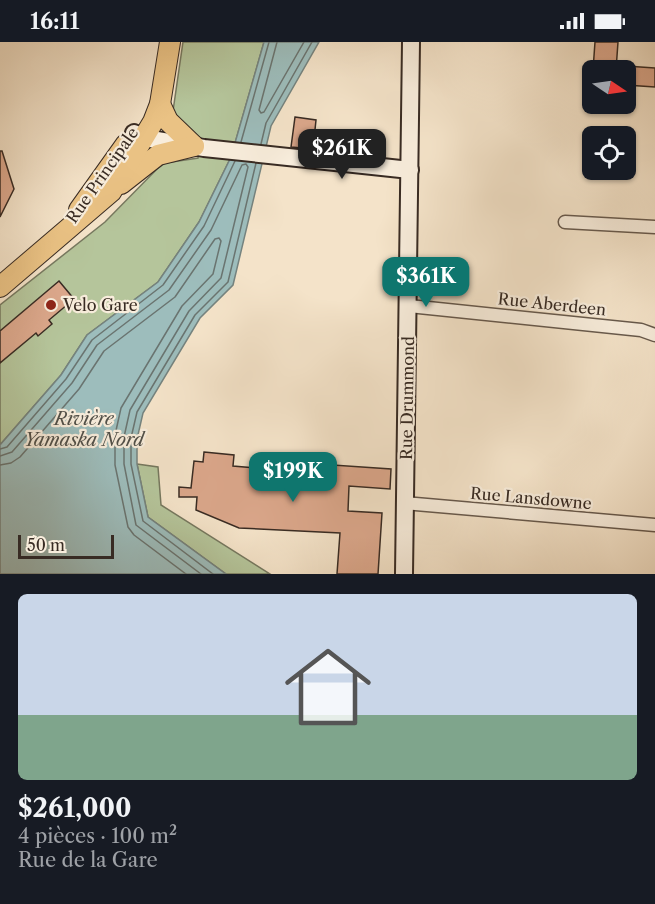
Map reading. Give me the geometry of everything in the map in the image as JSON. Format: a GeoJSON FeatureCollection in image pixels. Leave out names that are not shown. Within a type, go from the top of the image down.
{"type":"FeatureCollection","features":[{"type":"Feature","properties":{"kind":"main road"},"geometry":{"type":"LineString","coordinates":[[111,192],[140,136],[160,104],[169,42]]}},
{"type":"Feature","properties":{"kind":"main road","name":"Rue Principale"},"geometry":{"type":"LineString","coordinates":[[58,239],[140,136],[150,95],[169,42]]}},
{"type":"Feature","properties":{"kind":"main road"},"geometry":{"type":"LineString","coordinates":[[160,104],[168,121],[199,147]]}},
{"type":"Feature","properties":{"kind":"main road"},"geometry":{"type":"LineString","coordinates":[[0,287],[158,155],[199,147]]}},
{"type":"Feature","properties":{"kind":"street","name":"Rue Drummond"},"geometry":{"type":"LineString","coordinates":[[404,574],[411,42]]}},
{"type":"Feature","properties":{"kind":"street"},"geometry":{"type":"LineString","coordinates":[[140,136],[199,147],[410,170]]}},
{"type":"Feature","properties":{"kind":"street"},"geometry":{"type":"LineString","coordinates":[[565,222],[655,227]]}},
{"type":"Feature","properties":{"kind":"street","name":"Rue Aberdeen"},"geometry":{"type":"LineString","coordinates":[[409,306],[640,330],[655,335]]}},
{"type":"Feature","properties":{"kind":"street","name":"Rue Lansdowne"},"geometry":{"type":"LineString","coordinates":[[404,503],[655,525]]}},
{"type":"Feature","properties":{"kind":"green space"},"geometry":{"type":"Polygon","coordinates":[[[183,42],[264,42],[231,157],[199,222],[158,282],[87,335],[61,375],[0,445],[0,305],[105,222],[165,163],[198,158],[199,143],[173,111],[183,42]]]}},
{"type":"Feature","properties":{"kind":"green space"},"geometry":{"type":"Polygon","coordinates":[[[137,464],[158,467],[161,505],[270,574],[226,574],[148,517],[137,464]]]}},
{"type":"Feature","properties":{"kind":"water","name":"Rivière Yamaska Nord"},"geometry":{"type":"Polygon","coordinates":[[[264,42],[319,42],[271,126],[233,285],[200,318],[143,413],[137,439],[137,464],[148,517],[226,574],[0,574],[0,445],[61,375],[87,335],[158,282],[199,222],[231,157],[264,42]]]}},
{"type":"Feature","properties":{"kind":"building"},"geometry":{"type":"Polygon","coordinates":[[[595,42],[618,42],[617,60],[594,60],[595,42]]]}},
{"type":"Feature","properties":{"kind":"building"},"geometry":{"type":"Polygon","coordinates":[[[636,67],[655,68],[655,87],[636,86],[636,67]]]}},
{"type":"Feature","properties":{"kind":"building"},"geometry":{"type":"Polygon","coordinates":[[[295,117],[316,120],[313,149],[291,147],[295,117]]]}},
{"type":"Feature","properties":{"kind":"building"},"geometry":{"type":"Polygon","coordinates":[[[0,151],[2,151],[14,189],[0,217],[0,151]]]}},
{"type":"Feature","properties":{"kind":"building"},"geometry":{"type":"Polygon","coordinates":[[[59,281],[74,299],[49,320],[52,324],[38,336],[36,333],[0,363],[0,331],[59,281]]]}},
{"type":"Feature","properties":{"kind":"building"},"geometry":{"type":"Polygon","coordinates":[[[204,452],[234,455],[233,466],[267,469],[268,459],[312,462],[311,472],[333,473],[333,465],[391,469],[390,489],[349,486],[348,511],[382,513],[378,574],[337,574],[340,533],[239,528],[196,510],[197,497],[179,497],[179,487],[191,488],[194,461],[203,462],[204,452]]]}},
{"type":"Feature","properties":{"kind":"place","name":"Velo Gare"},"geometry":{"type":"Point","coordinates":[51,305]}}]}
